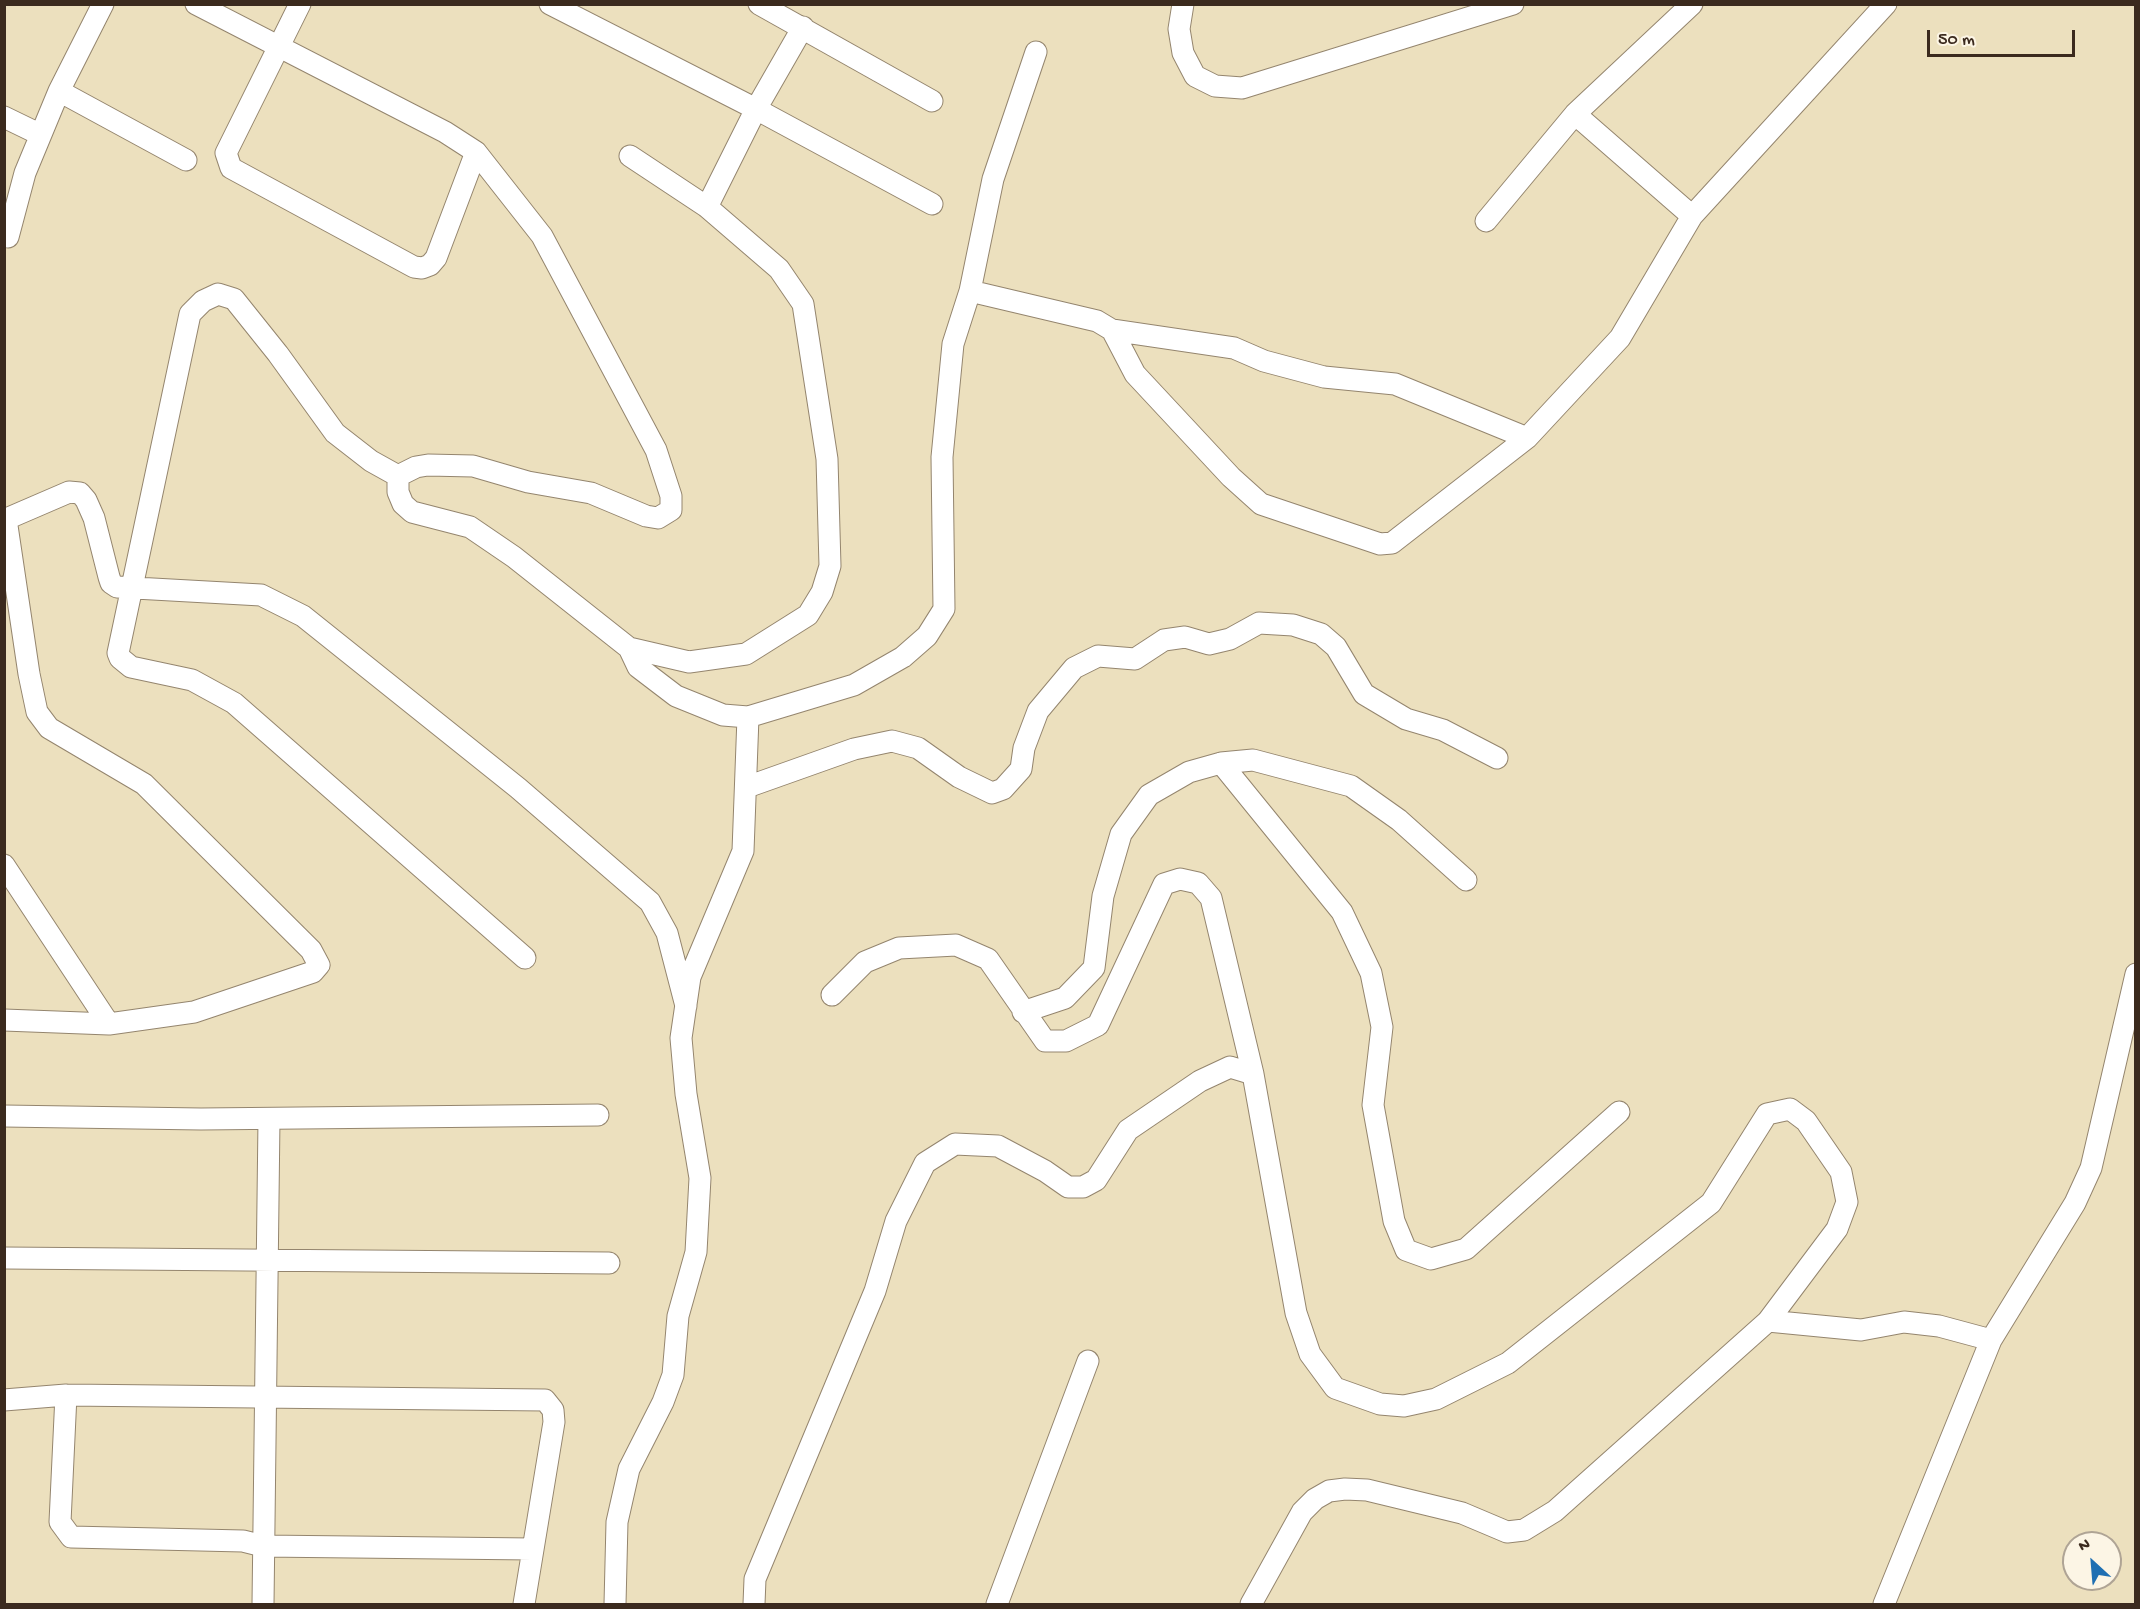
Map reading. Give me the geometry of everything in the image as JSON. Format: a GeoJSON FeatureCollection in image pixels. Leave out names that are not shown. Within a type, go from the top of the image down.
{"type":"FeatureCollection","features":[{"type":"Feature","properties":{"kind":"street"},"geometry":{"type":"LineString","coordinates":[[8,237],[25,173],[39,134],[103,4]]}},
{"type":"Feature","properties":{"kind":"street"},"geometry":{"type":"LineString","coordinates":[[196,4],[445,132],[476,152],[542,236],[656,450],[671,496],[670,510],[658,518],[646,516],[591,493],[528,482],[473,466],[417,467],[398,476]]}},
{"type":"Feature","properties":{"kind":"street"},"geometry":{"type":"LineString","coordinates":[[300,4],[226,153],[231,168],[414,267],[430,265],[436,258],[476,152]]}},
{"type":"Feature","properties":{"kind":"street"},"geometry":{"type":"LineString","coordinates":[[550,4],[756,109],[932,204]]}},
{"type":"Feature","properties":{"kind":"street"},"geometry":{"type":"LineString","coordinates":[[759,4],[932,101]]}},
{"type":"Feature","properties":{"kind":"street"},"geometry":{"type":"LineString","coordinates":[[1183,4],[1179,29],[1183,53],[1195,76],[1215,86],[1242,88],[1513,4]]}},
{"type":"Feature","properties":{"kind":"street"},"geometry":{"type":"LineString","coordinates":[[1486,221],[1575,114],[1692,4]]}},
{"type":"Feature","properties":{"kind":"street"},"geometry":{"type":"LineString","coordinates":[[1112,330],[1135,374],[1231,477],[1261,504],[1380,544],[1392,543],[1527,438],[1620,338],[1692,216],[1886,4]]}},
{"type":"Feature","properties":{"kind":"street"},"geometry":{"type":"LineString","coordinates":[[707,207],[756,109],[803,27]]}},
{"type":"Feature","properties":{"kind":"street"},"geometry":{"type":"LineString","coordinates":[[629,648],[638,667],[676,696],[723,715],[748,717],[854,685],[903,657],[927,636],[944,609],[942,457],[953,344],[970,291],[993,179],[1036,52]]}},
{"type":"Feature","properties":{"kind":"street"},"geometry":{"type":"LineString","coordinates":[[59,91],[186,160]]}},
{"type":"Feature","properties":{"kind":"street"},"geometry":{"type":"LineString","coordinates":[[1575,114],[1692,216]]}},
{"type":"Feature","properties":{"kind":"street"},"geometry":{"type":"LineString","coordinates":[[4,117],[39,134]]}},
{"type":"Feature","properties":{"kind":"street"},"geometry":{"type":"LineString","coordinates":[[398,476],[398,492],[403,504],[412,512],[470,527],[514,557],[629,648],[689,662],[746,654],[808,615],[822,592],[830,566],[827,459],[803,304],[779,269],[707,207],[630,156]]}},
{"type":"Feature","properties":{"kind":"street"},"geometry":{"type":"LineString","coordinates":[[970,291],[1097,321],[1112,330],[1234,348],[1264,361],[1324,377],[1395,384],[1527,438]]}},
{"type":"Feature","properties":{"kind":"street"},"geometry":{"type":"LineString","coordinates":[[398,476],[371,461],[335,432],[234,299],[218,294],[203,301],[190,314],[130,586],[118,645],[120,658],[125,664],[192,680],[234,703],[525,958]]}},
{"type":"Feature","properties":{"kind":"street"},"geometry":{"type":"LineString","coordinates":[[4,1020],[109,1024],[194,1011],[313,972],[319,965],[311,951],[144,784],[50,728],[37,711],[29,674],[5,519],[69,492],[80,493],[86,500],[94,518],[111,583],[117,587],[261,594],[303,616],[518,788],[650,902],[667,933],[686,1006]]}},
{"type":"Feature","properties":{"kind":"street"},"geometry":{"type":"LineString","coordinates":[[747,787],[854,749],[892,741],[918,748],[959,777],[992,793],[1003,789],[1021,770],[1024,748],[1038,711],[1074,668],[1098,656],[1135,659],[1164,640],[1185,637],[1209,644],[1230,639],[1259,623],[1293,625],[1321,634],[1336,647],[1364,694],[1406,719],[1443,730],[1497,758]]}},
{"type":"Feature","properties":{"kind":"street"},"geometry":{"type":"LineString","coordinates":[[615,1605],[619,1512],[629,1469],[663,1402],[673,1375],[678,1316],[696,1252],[699,1178],[686,1094],[681,1038],[690,977],[743,851],[748,717]]}},
{"type":"Feature","properties":{"kind":"street"},"geometry":{"type":"LineString","coordinates":[[1023,1012],[1065,998],[1095,968],[1103,896],[1121,834],[1149,795],[1189,772],[1221,763],[1253,760],[1352,786],[1399,820],[1466,880]]}},
{"type":"Feature","properties":{"kind":"street"},"geometry":{"type":"LineString","coordinates":[[1221,763],[1342,912],[1371,973],[1382,1027],[1373,1105],[1394,1221],[1406,1250],[1431,1259],[1466,1249],[1618,1112]]}},
{"type":"Feature","properties":{"kind":"street"},"geometry":{"type":"LineString","coordinates":[[4,865],[109,1024]]}},
{"type":"Feature","properties":{"kind":"street"},"geometry":{"type":"LineString","coordinates":[[832,995],[865,962],[899,948],[957,945],[988,959],[1045,1041],[1066,1041],[1098,1025],[1164,884],[1180,879],[1198,883],[1211,898],[1253,1074],[1296,1313],[1310,1354],[1335,1388],[1380,1404],[1404,1406],[1436,1399],[1508,1363],[1711,1203],[1767,1114],[1790,1109],[1806,1121],[1841,1172],[1847,1202],[1837,1229],[1768,1322],[1555,1511],[1524,1530],[1507,1532],[1462,1513],[1367,1490],[1329,1491],[1315,1499],[1302,1512],[1251,1605]]}},
{"type":"Feature","properties":{"kind":"street"},"geometry":{"type":"LineString","coordinates":[[1884,1605],[1991,1340],[2075,1203],[2091,1168],[2133,1003],[2136,974]]}},
{"type":"Feature","properties":{"kind":"street"},"geometry":{"type":"LineString","coordinates":[[754,1605],[754,1579],[875,1292],[896,1221],[925,1163],[955,1144],[998,1146],[1046,1171],[1068,1187],[1083,1187],[1096,1180],[1128,1130],[1200,1081],[1230,1067],[1253,1074]]}},
{"type":"Feature","properties":{"kind":"street"},"geometry":{"type":"LineString","coordinates":[[4,1116],[268,1119],[598,1115]]}},
{"type":"Feature","properties":{"kind":"street"},"geometry":{"type":"LineString","coordinates":[[263,1605],[268,1119]]}},
{"type":"Feature","properties":{"kind":"street"},"geometry":{"type":"LineString","coordinates":[[4,1258],[609,1263]]}},
{"type":"Feature","properties":{"kind":"street"},"geometry":{"type":"LineString","coordinates":[[1768,1322],[1861,1330],[1904,1322],[1939,1326],[1991,1340]]}},
{"type":"Feature","properties":{"kind":"street"},"geometry":{"type":"LineString","coordinates":[[996,1605],[1088,1361]]}},
{"type":"Feature","properties":{"kind":"street"},"geometry":{"type":"LineString","coordinates":[[66,1395],[60,1522],[71,1537],[243,1541],[263,1546],[532,1549]]}},
{"type":"Feature","properties":{"kind":"street"},"geometry":{"type":"LineString","coordinates":[[4,1400],[66,1395],[265,1399],[545,1400],[553,1410],[554,1422],[524,1605]]}}]}
